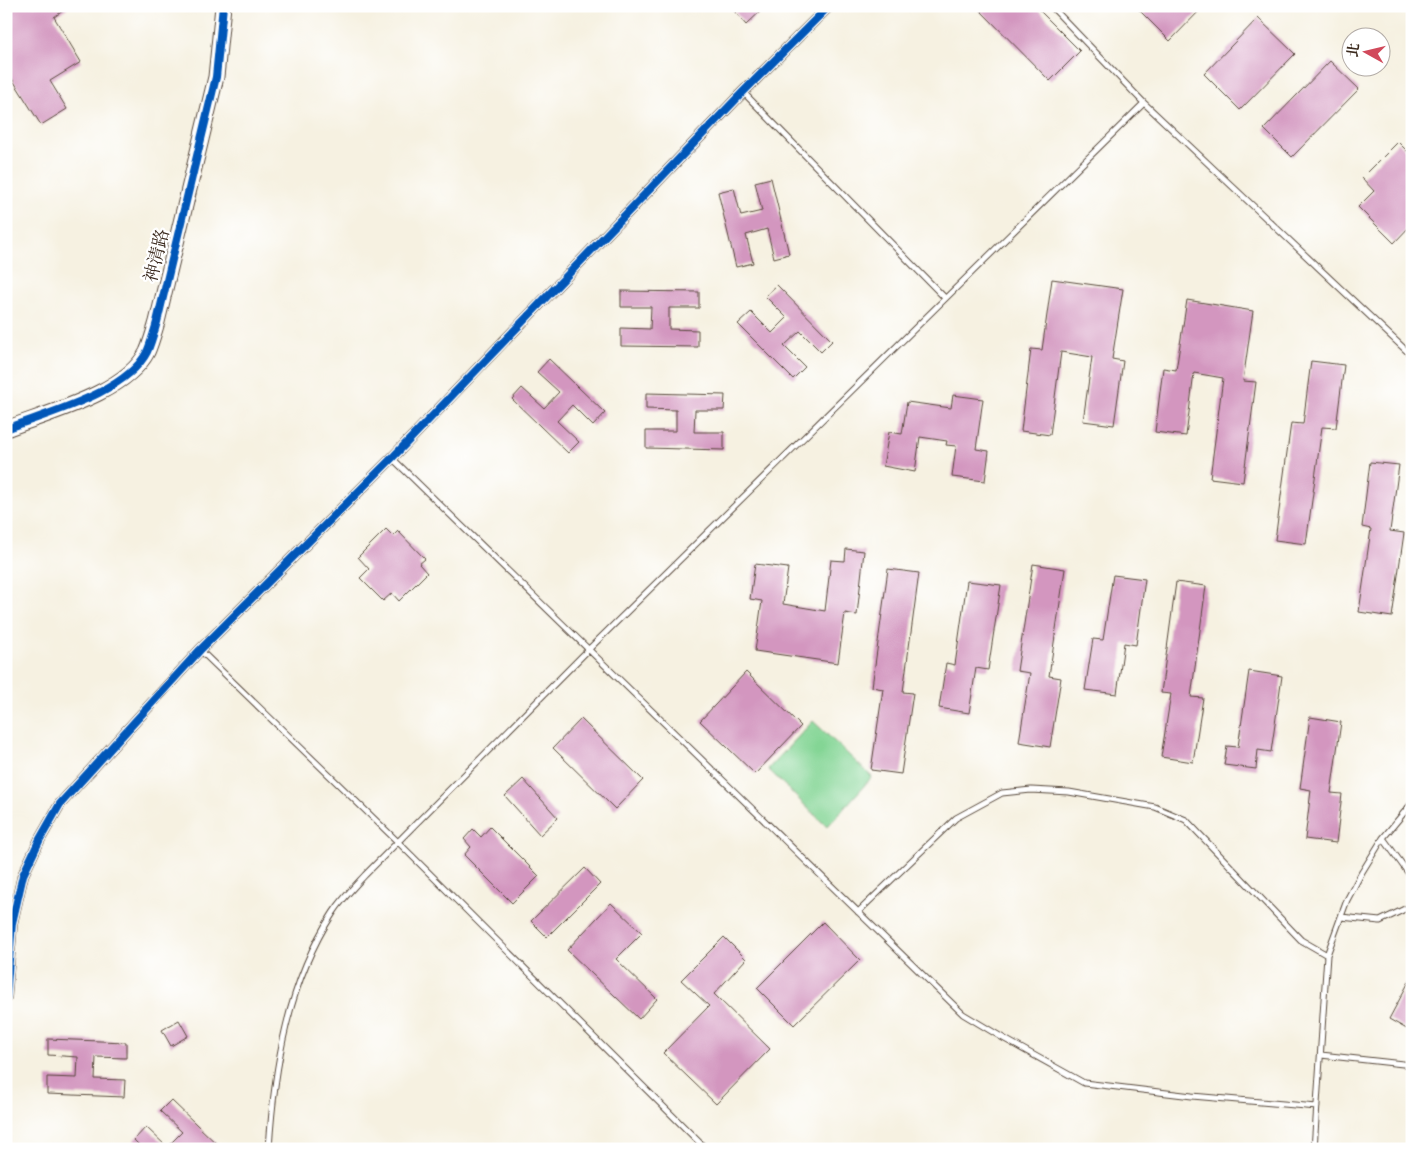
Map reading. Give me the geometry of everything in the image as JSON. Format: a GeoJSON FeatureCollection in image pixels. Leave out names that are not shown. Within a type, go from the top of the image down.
{"type":"FeatureCollection","features":[{"type":"Feature","properties":{"kind":"street","name":"神清路"},"geometry":{"type":"LineString","coordinates":[[6,429],[108,389],[126,378],[147,352],[161,304],[216,77],[223,6]]}},
{"type":"Feature","properties":{"kind":"street"},"geometry":{"type":"LineString","coordinates":[[6,998],[12,923],[23,875],[40,838],[60,804],[200,650],[392,458],[829,6]]}},
{"type":"Feature","properties":{"kind":"lane"},"geometry":{"type":"LineString","coordinates":[[1051,6],[1144,103],[1412,356]]}},
{"type":"Feature","properties":{"kind":"lane"},"geometry":{"type":"LineString","coordinates":[[744,92],[945,298]]}},
{"type":"Feature","properties":{"kind":"lane"},"geometry":{"type":"LineString","coordinates":[[269,1149],[272,1104],[281,1043],[306,966],[317,940],[334,911],[365,874],[590,648],[1144,103]]}},
{"type":"Feature","properties":{"kind":"lane"},"geometry":{"type":"LineString","coordinates":[[392,458],[590,648],[963,1014],[1002,1038],[1084,1082],[1192,1096],[1317,1107]]}},
{"type":"Feature","properties":{"kind":"lane"},"geometry":{"type":"LineString","coordinates":[[200,650],[398,842],[706,1149]]}},
{"type":"Feature","properties":{"kind":"lane"},"geometry":{"type":"LineString","coordinates":[[858,912],[956,818],[1002,793],[1031,790],[1069,792],[1155,807],[1186,820],[1301,940],[1327,956]]}},
{"type":"Feature","properties":{"kind":"lane"},"geometry":{"type":"LineString","coordinates":[[1314,1149],[1327,956],[1350,893],[1383,838],[1412,803]]}},
{"type":"Feature","properties":{"kind":"lane"},"geometry":{"type":"LineString","coordinates":[[1383,838],[1412,878]]}},
{"type":"Feature","properties":{"kind":"lane"},"geometry":{"type":"LineString","coordinates":[[1341,917],[1380,921],[1409,906],[1412,897]]}},
{"type":"Feature","properties":{"kind":"lane"},"geometry":{"type":"LineString","coordinates":[[1321,1055],[1412,1065]]}},
{"type":"Feature","properties":{"kind":"green space"},"geometry":{"type":"Polygon","coordinates":[[[813,721],[872,777],[827,827],[768,769],[813,721]]]}},
{"type":"Feature","properties":{"kind":"building"},"geometry":{"type":"Polygon","coordinates":[[[13,6],[70,6],[54,17],[81,62],[50,81],[67,109],[41,125],[6,69],[6,11],[13,6]]]}},
{"type":"Feature","properties":{"kind":"building"},"geometry":{"type":"Polygon","coordinates":[[[730,6],[766,6],[746,25],[730,6]]]}},
{"type":"Feature","properties":{"kind":"building"},"geometry":{"type":"Polygon","coordinates":[[[976,6],[1035,6],[1080,51],[1050,81],[976,6]]]}},
{"type":"Feature","properties":{"kind":"building"},"geometry":{"type":"Polygon","coordinates":[[[1135,6],[1204,6],[1170,41],[1135,6]]]}},
{"type":"Feature","properties":{"kind":"building"},"geometry":{"type":"Polygon","coordinates":[[[1258,18],[1295,54],[1240,110],[1204,74],[1258,18]]]}},
{"type":"Feature","properties":{"kind":"building"},"geometry":{"type":"Polygon","coordinates":[[[1330,61],[1340,71],[1340,78],[1348,78],[1359,89],[1292,157],[1264,129],[1330,61]]]}},
{"type":"Feature","properties":{"kind":"building"},"geometry":{"type":"Polygon","coordinates":[[[1398,142],[1412,156],[1412,224],[1394,243],[1358,207],[1374,191],[1362,178],[1398,142]]]}},
{"type":"Feature","properties":{"kind":"building"},"geometry":{"type":"Polygon","coordinates":[[[771,178],[789,254],[774,258],[767,229],[746,235],[753,263],[736,267],[718,192],[734,188],[741,216],[762,211],[755,182],[771,178]]]}},
{"type":"Feature","properties":{"kind":"building"},"geometry":{"type":"Polygon","coordinates":[[[1052,279],[1123,289],[1112,359],[1123,361],[1114,425],[1083,421],[1092,357],[1061,352],[1050,435],[1021,431],[1031,349],[1042,350],[1052,279]]]}},
{"type":"Feature","properties":{"kind":"building"},"geometry":{"type":"Polygon","coordinates":[[[777,285],[832,341],[821,352],[800,331],[784,346],[805,367],[793,379],[738,324],[751,312],[772,333],[787,318],[765,296],[777,285]]]}},
{"type":"Feature","properties":{"kind":"building"},"geometry":{"type":"Polygon","coordinates":[[[621,291],[699,292],[699,308],[669,308],[669,329],[698,330],[698,347],[621,346],[621,328],[650,329],[651,307],[621,307],[621,291]]]}},
{"type":"Feature","properties":{"kind":"building"},"geometry":{"type":"Polygon","coordinates":[[[1187,300],[1253,311],[1243,381],[1256,382],[1243,482],[1210,478],[1223,378],[1194,373],[1186,436],[1155,432],[1163,368],[1176,370],[1187,300]]]}},
{"type":"Feature","properties":{"kind":"building"},"geometry":{"type":"Polygon","coordinates":[[[549,359],[605,413],[593,426],[572,405],[557,421],[579,442],[568,453],[512,399],[522,388],[544,408],[559,392],[537,372],[549,359]]]}},
{"type":"Feature","properties":{"kind":"building"},"geometry":{"type":"Polygon","coordinates":[[[1311,361],[1344,365],[1336,428],[1322,427],[1306,544],[1275,540],[1291,423],[1303,424],[1311,361]]]}},
{"type":"Feature","properties":{"kind":"building"},"geometry":{"type":"Polygon","coordinates":[[[646,393],[725,395],[724,410],[695,410],[694,432],[724,432],[724,450],[646,448],[646,431],[676,431],[676,410],[646,409],[646,393]]]}},
{"type":"Feature","properties":{"kind":"building"},"geometry":{"type":"Polygon","coordinates":[[[953,395],[983,399],[976,449],[989,451],[985,481],[952,477],[956,446],[946,445],[947,441],[920,437],[915,472],[883,466],[889,432],[902,434],[907,402],[951,408],[953,395]]]}},
{"type":"Feature","properties":{"kind":"building"},"geometry":{"type":"Polygon","coordinates":[[[1370,462],[1399,465],[1390,531],[1404,533],[1392,617],[1359,612],[1371,529],[1362,527],[1370,462]]]}},
{"type":"Feature","properties":{"kind":"building"},"geometry":{"type":"Polygon","coordinates":[[[386,529],[393,536],[398,531],[425,559],[419,564],[427,573],[399,601],[392,593],[383,601],[360,578],[369,569],[358,557],[386,529]]]}},
{"type":"Feature","properties":{"kind":"building"},"geometry":{"type":"Polygon","coordinates":[[[846,549],[864,551],[857,615],[845,613],[838,663],[755,651],[762,601],[750,599],[755,564],[788,568],[783,604],[825,611],[831,560],[845,561],[846,549]]]}},
{"type":"Feature","properties":{"kind":"building"},"geometry":{"type":"Polygon","coordinates":[[[1033,564],[1065,569],[1049,676],[1061,678],[1050,747],[1019,742],[1030,673],[1017,671],[1033,564]]]}},
{"type":"Feature","properties":{"kind":"building"},"geometry":{"type":"Polygon","coordinates":[[[888,569],[919,573],[903,692],[913,693],[901,774],[871,770],[883,689],[872,687],[888,569]]]}},
{"type":"Feature","properties":{"kind":"building"},"geometry":{"type":"Polygon","coordinates":[[[1113,575],[1145,579],[1136,645],[1124,643],[1117,694],[1085,690],[1093,639],[1103,640],[1113,575]]]}},
{"type":"Feature","properties":{"kind":"building"},"geometry":{"type":"Polygon","coordinates":[[[967,581],[1001,585],[988,670],[976,668],[969,713],[939,708],[946,663],[955,665],[967,581]]]}},
{"type":"Feature","properties":{"kind":"building"},"geometry":{"type":"Polygon","coordinates":[[[1176,582],[1206,586],[1191,697],[1203,698],[1193,762],[1161,757],[1171,694],[1161,693],[1176,582]]]}},
{"type":"Feature","properties":{"kind":"building"},"geometry":{"type":"Polygon","coordinates":[[[1249,671],[1282,676],[1271,752],[1258,750],[1256,769],[1224,765],[1227,746],[1238,747],[1249,671]]]}},
{"type":"Feature","properties":{"kind":"building"},"geometry":{"type":"Polygon","coordinates":[[[746,672],[801,726],[755,774],[700,721],[746,672]]]}},
{"type":"Feature","properties":{"kind":"building"},"geometry":{"type":"Polygon","coordinates":[[[1310,717],[1341,722],[1331,793],[1342,794],[1336,843],[1305,839],[1311,790],[1300,788],[1310,717]]]}},
{"type":"Feature","properties":{"kind":"building"},"geometry":{"type":"Polygon","coordinates":[[[581,719],[643,780],[615,809],[553,748],[581,719]]]}},
{"type":"Feature","properties":{"kind":"building"},"geometry":{"type":"Polygon","coordinates":[[[523,779],[558,818],[540,835],[505,796],[523,779]]]}},
{"type":"Feature","properties":{"kind":"building"},"geometry":{"type":"Polygon","coordinates":[[[490,827],[539,876],[512,903],[464,855],[471,847],[464,839],[473,829],[481,837],[490,827]]]}},
{"type":"Feature","properties":{"kind":"building"},"geometry":{"type":"Polygon","coordinates":[[[585,868],[600,884],[547,937],[531,921],[585,868]]]}},
{"type":"Feature","properties":{"kind":"building"},"geometry":{"type":"Polygon","coordinates":[[[611,903],[642,933],[616,959],[657,999],[639,1019],[567,950],[611,903]]]}},
{"type":"Feature","properties":{"kind":"building"},"geometry":{"type":"Polygon","coordinates":[[[823,922],[860,960],[794,1025],[757,988],[823,922]]]}},
{"type":"Feature","properties":{"kind":"building"},"geometry":{"type":"Polygon","coordinates":[[[724,937],[746,959],[714,994],[770,1049],[716,1104],[663,1053],[709,1006],[681,980],[724,937]]]}},
{"type":"Feature","properties":{"kind":"building"},"geometry":{"type":"Polygon","coordinates":[[[1412,976],[1412,1032],[1389,1019],[1412,976]]]}},
{"type":"Feature","properties":{"kind":"building"},"geometry":{"type":"Polygon","coordinates":[[[179,1020],[188,1036],[171,1046],[162,1030],[179,1020]]]}},
{"type":"Feature","properties":{"kind":"building"},"geometry":{"type":"Polygon","coordinates":[[[48,1039],[126,1042],[126,1058],[96,1057],[95,1079],[125,1080],[124,1097],[47,1094],[47,1077],[77,1078],[78,1057],[48,1055],[48,1039]]]}},
{"type":"Feature","properties":{"kind":"building"},"geometry":{"type":"Polygon","coordinates":[[[171,1100],[222,1149],[143,1149],[134,1140],[146,1127],[167,1147],[182,1132],[160,1111],[171,1100]]]}},
{"type":"Feature","properties":{"kind":"cycle path"},"geometry":{"type":"LineString","coordinates":[[6,429],[84,400],[104,390],[122,379],[137,366],[147,352],[157,322],[216,77],[223,6]]}},
{"type":"Feature","properties":{"kind":"cycle path"},"geometry":{"type":"LineString","coordinates":[[6,997],[12,923],[23,875],[40,839],[60,804],[200,650],[392,458],[743,92],[829,6]]}}]}
